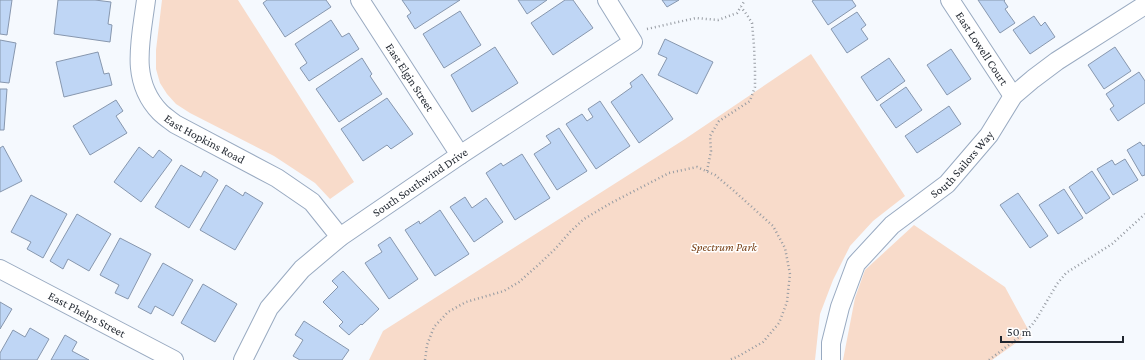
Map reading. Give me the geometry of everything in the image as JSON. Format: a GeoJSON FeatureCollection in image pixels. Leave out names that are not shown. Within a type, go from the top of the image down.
{"type":"FeatureCollection","features":[{"type":"Feature","properties":{"kind":"street","name":"East Hopkins Road"},"geometry":{"type":"LineString","coordinates":[[146,0],[139,67],[142,83],[149,98],[161,113],[175,124],[264,170],[312,202],[340,237]]}},
{"type":"Feature","properties":{"kind":"street","name":"East Elgin Street"},"geometry":{"type":"LineString","coordinates":[[360,0],[460,155]]}},
{"type":"Feature","properties":{"kind":"street","name":"South Southwind Drive"},"geometry":{"type":"LineString","coordinates":[[244,360],[270,308],[302,269],[340,237],[460,155],[633,42],[607,0]]}},
{"type":"Feature","properties":{"kind":"street","name":"East Lowell Court"},"geometry":{"type":"LineString","coordinates":[[950,0],[1013,96]]}},
{"type":"Feature","properties":{"kind":"street","name":"South Sailors Way"},"geometry":{"type":"LineString","coordinates":[[830,360],[831,343],[840,307],[856,264],[892,224],[948,184],[989,135],[1013,96],[1057,61],[1145,5]]}},
{"type":"Feature","properties":{"kind":"street","name":"East Phelps Street"},"geometry":{"type":"LineString","coordinates":[[0,269],[174,360]]}},
{"type":"Feature","properties":{"kind":"path"},"geometry":{"type":"LineString","coordinates":[[647,29],[696,18],[718,20],[737,13],[746,0]]}},
{"type":"Feature","properties":{"kind":"path"},"geometry":{"type":"LineString","coordinates":[[707,171],[711,151],[710,136],[719,121],[750,101],[754,87],[755,52],[752,24],[741,7]]}},
{"type":"Feature","properties":{"kind":"path"},"geometry":{"type":"LineString","coordinates":[[425,360],[427,345],[434,327],[448,312],[466,302],[504,291],[519,282],[542,262],[584,219],[611,203],[669,173],[696,167],[715,175],[772,226],[785,248],[790,274],[787,302],[779,323],[764,342],[736,358],[729,360]]}},
{"type":"Feature","properties":{"kind":"path"},"geometry":{"type":"LineString","coordinates":[[988,360],[1014,341],[1032,325],[1057,284],[1066,273],[1112,244],[1145,214]]}},
{"type":"Feature","properties":{"kind":"green space"},"geometry":{"type":"Polygon","coordinates":[[[162,0],[238,0],[354,182],[330,199],[315,183],[274,156],[190,113],[176,104],[160,83],[156,69],[156,50],[162,0]]]}},
{"type":"Feature","properties":{"kind":"green space","name":"Spectrum Park"},"geometry":{"type":"Polygon","coordinates":[[[811,54],[905,196],[873,221],[850,246],[833,280],[820,314],[815,360],[369,360],[383,331],[685,139],[811,54]]]}},
{"type":"Feature","properties":{"kind":"green space"},"geometry":{"type":"Polygon","coordinates":[[[914,225],[1005,287],[1030,333],[992,360],[843,360],[855,298],[865,270],[914,225]]]}},
{"type":"Feature","properties":{"kind":"building"},"geometry":{"type":"Polygon","coordinates":[[[0,0],[12,0],[7,35],[0,34],[0,0]]]}},
{"type":"Feature","properties":{"kind":"building"},"geometry":{"type":"Polygon","coordinates":[[[58,0],[95,0],[111,2],[108,24],[112,25],[110,42],[54,34],[58,0]]]}},
{"type":"Feature","properties":{"kind":"building"},"geometry":{"type":"Polygon","coordinates":[[[267,0],[326,0],[331,7],[285,37],[263,3],[267,0]]]}},
{"type":"Feature","properties":{"kind":"building"},"geometry":{"type":"Polygon","coordinates":[[[402,0],[460,0],[415,29],[407,16],[411,13],[402,0]]]}},
{"type":"Feature","properties":{"kind":"building"},"geometry":{"type":"Polygon","coordinates":[[[518,0],[547,0],[527,14],[518,0]]]}},
{"type":"Feature","properties":{"kind":"building"},"geometry":{"type":"Polygon","coordinates":[[[565,0],[573,0],[593,28],[553,55],[531,23],[565,0]]]}},
{"type":"Feature","properties":{"kind":"building"},"geometry":{"type":"Polygon","coordinates":[[[662,0],[679,0],[667,7],[662,0]]]}},
{"type":"Feature","properties":{"kind":"building"},"geometry":{"type":"Polygon","coordinates":[[[852,0],[856,6],[828,25],[812,1],[852,0]]]}},
{"type":"Feature","properties":{"kind":"building"},"geometry":{"type":"Polygon","coordinates":[[[978,0],[1005,0],[1004,1],[1008,7],[1005,9],[1015,23],[1000,33],[978,0]]]}},
{"type":"Feature","properties":{"kind":"building"},"geometry":{"type":"Polygon","coordinates":[[[460,11],[481,45],[444,68],[423,34],[460,11]]]}},
{"type":"Feature","properties":{"kind":"building"},"geometry":{"type":"Polygon","coordinates":[[[857,12],[866,25],[861,29],[868,39],[847,53],[831,29],[857,12]]]}},
{"type":"Feature","properties":{"kind":"building"},"geometry":{"type":"Polygon","coordinates":[[[1034,16],[1041,26],[1045,22],[1055,37],[1030,54],[1013,30],[1034,16]]]}},
{"type":"Feature","properties":{"kind":"building"},"geometry":{"type":"Polygon","coordinates":[[[331,20],[342,37],[349,33],[359,49],[309,81],[300,68],[307,63],[295,44],[331,20]]]}},
{"type":"Feature","properties":{"kind":"building"},"geometry":{"type":"Polygon","coordinates":[[[665,39],[713,62],[697,94],[658,75],[667,58],[658,54],[665,39]]]}},
{"type":"Feature","properties":{"kind":"building"},"geometry":{"type":"Polygon","coordinates":[[[0,40],[16,43],[9,83],[0,82],[0,40]]]}},
{"type":"Feature","properties":{"kind":"building"},"geometry":{"type":"Polygon","coordinates":[[[495,47],[518,83],[472,112],[451,75],[495,47]]]}},
{"type":"Feature","properties":{"kind":"building"},"geometry":{"type":"Polygon","coordinates":[[[1115,47],[1131,71],[1104,89],[1088,65],[1115,47]]]}},
{"type":"Feature","properties":{"kind":"building"},"geometry":{"type":"Polygon","coordinates":[[[951,49],[971,79],[947,95],[927,65],[951,49]]]}},
{"type":"Feature","properties":{"kind":"building"},"geometry":{"type":"Polygon","coordinates":[[[98,52],[104,74],[109,73],[112,85],[64,97],[56,62],[98,52]]]}},
{"type":"Feature","properties":{"kind":"building"},"geometry":{"type":"Polygon","coordinates":[[[362,58],[372,74],[370,76],[382,94],[339,122],[316,89],[362,58]]]}},
{"type":"Feature","properties":{"kind":"building"},"geometry":{"type":"Polygon","coordinates":[[[889,58],[905,81],[877,101],[861,77],[889,58]]]}},
{"type":"Feature","properties":{"kind":"building"},"geometry":{"type":"Polygon","coordinates":[[[1139,72],[1145,81],[1145,103],[1118,121],[1110,109],[1114,106],[1106,94],[1139,72]]]}},
{"type":"Feature","properties":{"kind":"building"},"geometry":{"type":"Polygon","coordinates":[[[642,74],[673,119],[639,143],[611,102],[632,87],[630,83],[642,74]]]}},
{"type":"Feature","properties":{"kind":"building"},"geometry":{"type":"Polygon","coordinates":[[[906,87],[922,110],[896,128],[880,105],[906,87]]]}},
{"type":"Feature","properties":{"kind":"building"},"geometry":{"type":"Polygon","coordinates":[[[0,89],[7,89],[4,130],[0,130],[0,89]]]}},
{"type":"Feature","properties":{"kind":"building"},"geometry":{"type":"Polygon","coordinates":[[[387,98],[413,134],[391,149],[387,145],[363,161],[341,129],[387,98]]]}},
{"type":"Feature","properties":{"kind":"building"},"geometry":{"type":"Polygon","coordinates":[[[116,100],[123,111],[116,116],[127,133],[90,155],[73,126],[116,100]]]}},
{"type":"Feature","properties":{"kind":"building"},"geometry":{"type":"Polygon","coordinates":[[[600,101],[630,146],[596,169],[566,124],[582,114],[587,121],[593,117],[588,109],[600,101]]]}},
{"type":"Feature","properties":{"kind":"building"},"geometry":{"type":"Polygon","coordinates":[[[949,106],[961,124],[917,153],[905,136],[949,106]]]}},
{"type":"Feature","properties":{"kind":"building"},"geometry":{"type":"Polygon","coordinates":[[[559,128],[587,171],[557,190],[534,154],[551,143],[546,136],[559,128]]]}},
{"type":"Feature","properties":{"kind":"building"},"geometry":{"type":"Polygon","coordinates":[[[1140,142],[1143,146],[1145,145],[1145,175],[1142,176],[1127,150],[1140,142]]]}},
{"type":"Feature","properties":{"kind":"building"},"geometry":{"type":"Polygon","coordinates":[[[3,146],[22,181],[0,192],[0,148],[3,146]]]}},
{"type":"Feature","properties":{"kind":"building"},"geometry":{"type":"Polygon","coordinates":[[[139,147],[153,158],[159,150],[172,160],[141,202],[114,182],[139,147]]]}},
{"type":"Feature","properties":{"kind":"building"},"geometry":{"type":"Polygon","coordinates":[[[522,154],[550,198],[515,220],[486,173],[501,163],[503,166],[522,154]]]}},
{"type":"Feature","properties":{"kind":"building"},"geometry":{"type":"Polygon","coordinates":[[[1125,159],[1138,180],[1113,195],[1097,169],[1112,160],[1115,165],[1125,159]]]}},
{"type":"Feature","properties":{"kind":"building"},"geometry":{"type":"Polygon","coordinates":[[[181,165],[201,177],[204,171],[218,180],[189,228],[155,207],[181,165]]]}},
{"type":"Feature","properties":{"kind":"building"},"geometry":{"type":"Polygon","coordinates":[[[1092,171],[1110,198],[1086,214],[1069,187],[1092,171]]]}},
{"type":"Feature","properties":{"kind":"building"},"geometry":{"type":"Polygon","coordinates":[[[226,185],[243,196],[245,192],[263,203],[235,250],[200,230],[226,185]]]}},
{"type":"Feature","properties":{"kind":"building"},"geometry":{"type":"Polygon","coordinates":[[[1064,189],[1083,218],[1058,234],[1039,205],[1064,189]]]}},
{"type":"Feature","properties":{"kind":"building"},"geometry":{"type":"Polygon","coordinates":[[[1018,193],[1048,236],[1030,248],[1000,205],[1018,193]]]}},
{"type":"Feature","properties":{"kind":"building"},"geometry":{"type":"Polygon","coordinates":[[[31,195],[67,214],[43,258],[27,249],[31,242],[11,232],[31,195]]]}},
{"type":"Feature","properties":{"kind":"building"},"geometry":{"type":"Polygon","coordinates":[[[465,197],[472,208],[486,198],[503,222],[474,242],[450,207],[465,197]]]}},
{"type":"Feature","properties":{"kind":"building"},"geometry":{"type":"Polygon","coordinates":[[[440,210],[469,254],[435,276],[405,230],[419,221],[420,224],[440,210]]]}},
{"type":"Feature","properties":{"kind":"building"},"geometry":{"type":"Polygon","coordinates":[[[77,214],[111,234],[89,271],[68,259],[63,269],[50,261],[77,214]]]}},
{"type":"Feature","properties":{"kind":"building"},"geometry":{"type":"Polygon","coordinates":[[[390,237],[418,279],[389,299],[365,263],[382,252],[378,245],[390,237]]]}},
{"type":"Feature","properties":{"kind":"building"},"geometry":{"type":"Polygon","coordinates":[[[120,238],[151,254],[128,299],[115,293],[119,285],[100,275],[120,238]]]}},
{"type":"Feature","properties":{"kind":"building"},"geometry":{"type":"Polygon","coordinates":[[[163,263],[193,280],[173,316],[155,306],[151,314],[138,307],[163,263]]]}},
{"type":"Feature","properties":{"kind":"building"},"geometry":{"type":"Polygon","coordinates":[[[343,271],[379,309],[349,335],[339,326],[343,322],[323,302],[338,287],[332,281],[343,271]]]}},
{"type":"Feature","properties":{"kind":"building"},"geometry":{"type":"Polygon","coordinates":[[[203,284],[237,304],[215,342],[181,323],[203,284]]]}},
{"type":"Feature","properties":{"kind":"building"},"geometry":{"type":"Polygon","coordinates":[[[0,302],[12,309],[0,329],[0,302]]]}},
{"type":"Feature","properties":{"kind":"building"},"geometry":{"type":"Polygon","coordinates":[[[304,321],[349,350],[342,360],[300,360],[293,356],[303,340],[295,335],[304,321]]]}},
{"type":"Feature","properties":{"kind":"building"},"geometry":{"type":"Polygon","coordinates":[[[30,328],[49,339],[37,360],[0,360],[0,353],[13,330],[25,337],[30,328]]]}},
{"type":"Feature","properties":{"kind":"building"},"geometry":{"type":"Polygon","coordinates":[[[65,335],[77,342],[72,351],[89,360],[51,360],[65,335]]]}}]}
